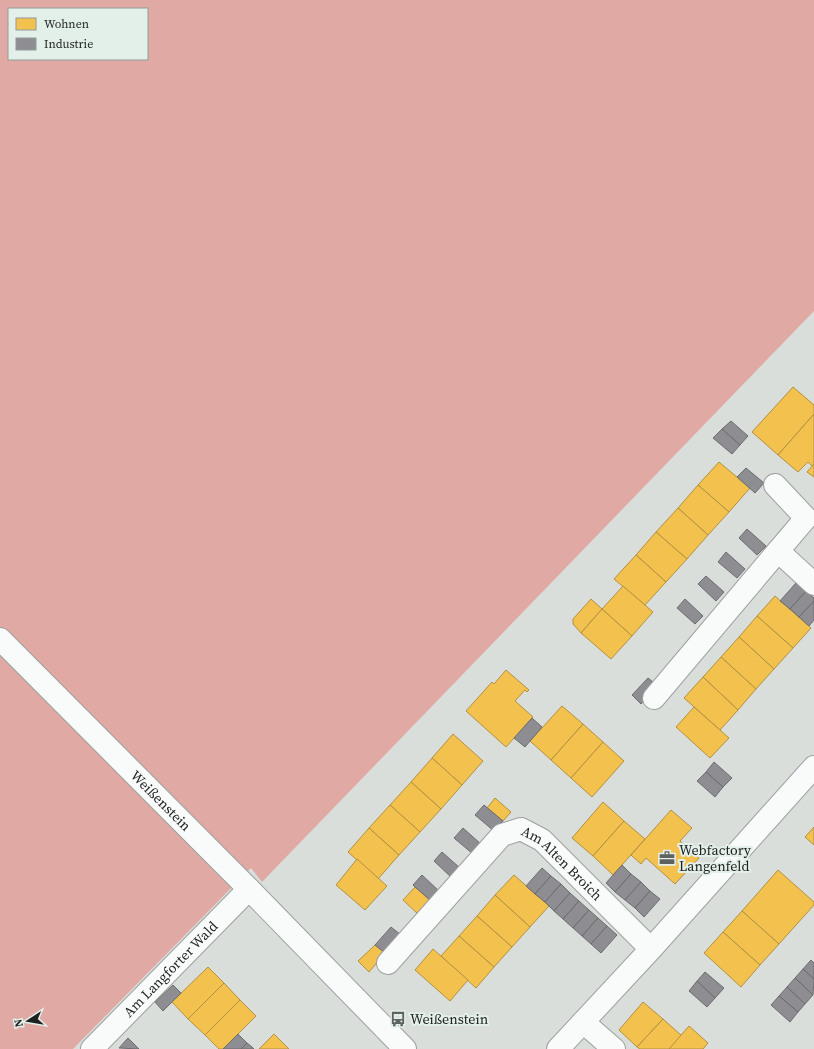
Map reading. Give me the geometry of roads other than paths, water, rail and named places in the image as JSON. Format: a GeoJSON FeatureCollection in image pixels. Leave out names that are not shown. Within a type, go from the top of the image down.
{"type":"FeatureCollection","features":[{"type":"Feature","properties":{"kind":"street"},"geometry":{"type":"LineString","coordinates":[[654,698],[806,518],[775,485]]}},
{"type":"Feature","properties":{"kind":"street"},"geometry":{"type":"LineString","coordinates":[[778,552],[814,584]]}},
{"type":"Feature","properties":{"kind":"street","name":"Weißenstein"},"geometry":{"type":"LineString","coordinates":[[0,639],[249,889],[404,1049]]}},
{"type":"Feature","properties":{"kind":"street"},"geometry":{"type":"LineString","coordinates":[[558,1049],[651,949],[814,767]]}},
{"type":"Feature","properties":{"kind":"street","name":"Am Alten Broich"},"geometry":{"type":"LineString","coordinates":[[388,963],[502,835],[522,830],[542,840],[651,949]]}},
{"type":"Feature","properties":{"kind":"street","name":"Am Langforter Wald"},"geometry":{"type":"LineString","coordinates":[[92,1049],[249,889]]}},
{"type":"Feature","properties":{"kind":"street"},"geometry":{"type":"LineString","coordinates":[[583,1022],[614,1049]]}},
{"type":"Feature","properties":{"kind":"place","name":"Webfactory Langenfeld"},"geometry":{"type":"Point","coordinates":[667,858]}},
{"type":"Feature","properties":{"kind":"place","name":"Weißenstein"},"geometry":{"type":"Point","coordinates":[398,1019]}}]}
